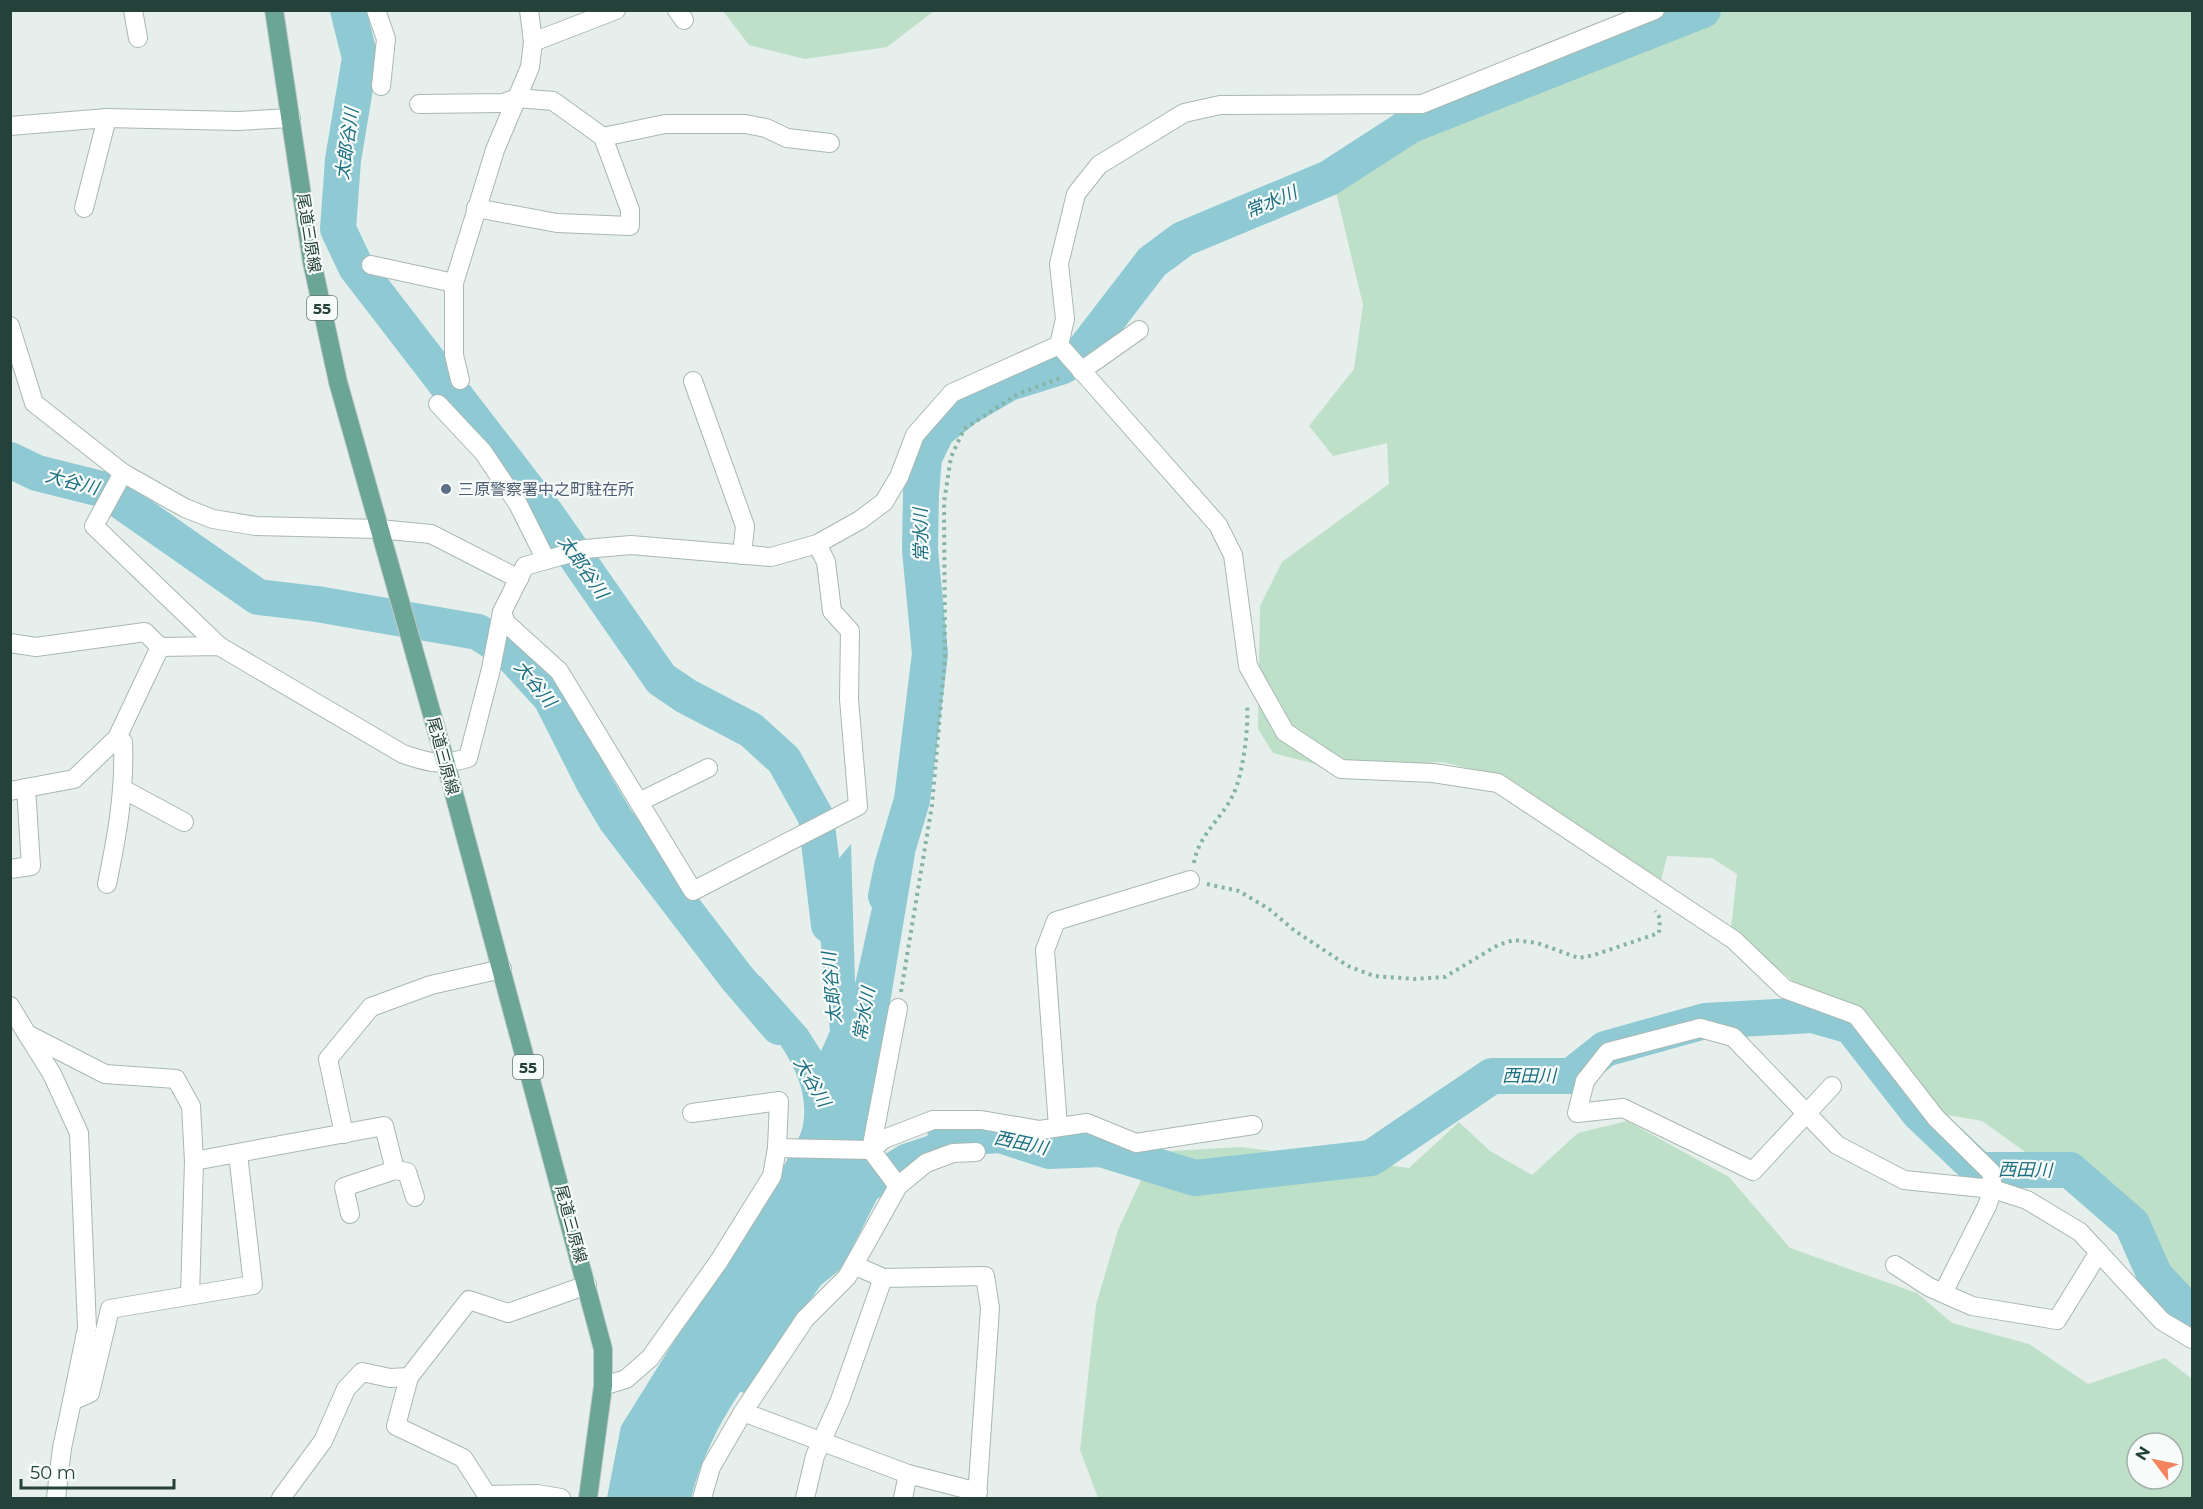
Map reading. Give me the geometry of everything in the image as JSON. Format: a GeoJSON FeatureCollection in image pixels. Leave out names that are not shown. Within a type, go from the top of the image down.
{"type":"FeatureCollection","features":[{"type":"Feature","properties":{"kind":"main road","name":"尾道三原線"},"geometry":{"type":"LineString","coordinates":[[274,10],[312,261],[336,371],[502,969],[603,1349],[603,1386],[588,1498]]}},
{"type":"Feature","properties":{"kind":"street"},"geometry":{"type":"LineString","coordinates":[[133,10],[138,38]]}},
{"type":"Feature","properties":{"kind":"street"},"geometry":{"type":"LineString","coordinates":[[376,10],[386,39],[381,86]]}},
{"type":"Feature","properties":{"kind":"street"},"geometry":{"type":"LineString","coordinates":[[460,380],[454,355],[454,283],[476,208],[530,67],[533,42],[529,10]]}},
{"type":"Feature","properties":{"kind":"street"},"geometry":{"type":"LineString","coordinates":[[533,42],[616,10]]}},
{"type":"Feature","properties":{"kind":"street"},"geometry":{"type":"LineString","coordinates":[[1059,345],[1065,318],[1059,264],[1076,194],[1100,165],[1184,113],[1220,105],[1422,104],[1655,10]]}},
{"type":"Feature","properties":{"kind":"street"},"geometry":{"type":"LineString","coordinates":[[419,104],[503,103],[517,98],[553,101],[603,138],[630,210],[630,226],[557,223],[476,208]]}},
{"type":"Feature","properties":{"kind":"street"},"geometry":{"type":"LineString","coordinates":[[10,126],[107,118],[238,121],[291,118]]}},
{"type":"Feature","properties":{"kind":"street"},"geometry":{"type":"LineString","coordinates":[[84,208],[107,118]]}},
{"type":"Feature","properties":{"kind":"street"},"geometry":{"type":"LineString","coordinates":[[603,138],[665,124],[745,124],[766,128],[787,138],[830,143]]}},
{"type":"Feature","properties":{"kind":"street"},"geometry":{"type":"LineString","coordinates":[[371,265],[454,283]]}},
{"type":"Feature","properties":{"kind":"street"},"geometry":{"type":"LineString","coordinates":[[10,326],[34,403],[123,473],[185,508],[213,519],[256,526],[379,529],[431,534],[519,579]]}},
{"type":"Feature","properties":{"kind":"street"},"geometry":{"type":"LineString","coordinates":[[1081,371],[1139,330]]}},
{"type":"Feature","properties":{"kind":"street"},"geometry":{"type":"LineString","coordinates":[[1059,345],[1218,525],[1233,555],[1248,666],[1285,732],[1341,769],[1433,773],[1498,783],[1734,940],[1785,989],[1856,1015],[1936,1118],[1991,1172],[1993,1189],[1943,1293]]}},
{"type":"Feature","properties":{"kind":"street"},"geometry":{"type":"LineString","coordinates":[[123,473],[94,526],[219,646],[403,754],[432,764],[446,764],[468,758],[491,669],[502,612],[525,566],[585,549],[631,544],[771,557],[817,544],[860,520],[884,502],[899,477],[915,435],[952,393],[1059,345]]}},
{"type":"Feature","properties":{"kind":"street"},"geometry":{"type":"LineString","coordinates":[[693,381],[745,526],[742,555]]}},
{"type":"Feature","properties":{"kind":"street"},"geometry":{"type":"LineString","coordinates":[[438,404],[483,452],[552,558]]}},
{"type":"Feature","properties":{"kind":"street"},"geometry":{"type":"LineString","coordinates":[[502,612],[506,623],[559,671],[693,891],[858,806],[849,699],[850,632],[832,611],[826,562],[817,544]]}},
{"type":"Feature","properties":{"kind":"street"},"geometry":{"type":"LineString","coordinates":[[10,643],[36,647],[144,632],[160,647],[219,646]]}},
{"type":"Feature","properties":{"kind":"street"},"geometry":{"type":"LineString","coordinates":[[10,869],[31,866],[18,790],[74,779],[117,738],[133,710],[160,647]]}},
{"type":"Feature","properties":{"kind":"street"},"geometry":{"type":"LineString","coordinates":[[106,884],[120,822],[123,789],[123,742],[117,738]]}},
{"type":"Feature","properties":{"kind":"street"},"geometry":{"type":"LineString","coordinates":[[639,802],[708,768]]}},
{"type":"Feature","properties":{"kind":"street"},"geometry":{"type":"LineString","coordinates":[[123,789],[184,822]]}},
{"type":"Feature","properties":{"kind":"street"},"geometry":{"type":"LineString","coordinates":[[1058,1127],[1045,950],[1056,921],[1190,880]]}},
{"type":"Feature","properties":{"kind":"street"},"geometry":{"type":"LineString","coordinates":[[344,1134],[328,1059],[371,1007],[431,985],[502,969]]}},
{"type":"Feature","properties":{"kind":"street"},"geometry":{"type":"LineString","coordinates":[[10,1006],[52,1074],[80,1133],[87,1328],[62,1448],[56,1498]]}},
{"type":"Feature","properties":{"kind":"street"},"geometry":{"type":"LineString","coordinates":[[898,1008],[871,1150],[898,1186]]}},
{"type":"Feature","properties":{"kind":"street"},"geometry":{"type":"LineString","coordinates":[[1832,1086],[1804,1113],[1753,1171],[1623,1108],[1577,1113],[1585,1081],[1608,1052],[1700,1028],[1733,1037],[1804,1113],[1837,1145],[1904,1180],[1993,1189],[2027,1200],[2080,1232],[2162,1322],[2193,1339]]}},
{"type":"Feature","properties":{"kind":"street"},"geometry":{"type":"LineString","coordinates":[[27,1034],[105,1074],[176,1079],[191,1106],[194,1161],[190,1296]]}},
{"type":"Feature","properties":{"kind":"street"},"geometry":{"type":"LineString","coordinates":[[603,1386],[626,1379],[657,1348],[719,1262],[772,1176],[777,1148],[779,1101],[692,1113]]}},
{"type":"Feature","properties":{"kind":"street"},"geometry":{"type":"LineString","coordinates":[[777,1148],[871,1150],[884,1139],[933,1120],[981,1120],[1040,1130],[1086,1123],[1136,1143],[1253,1125]]}},
{"type":"Feature","properties":{"kind":"street"},"geometry":{"type":"LineString","coordinates":[[194,1161],[384,1126],[395,1170]]}},
{"type":"Feature","properties":{"kind":"street"},"geometry":{"type":"LineString","coordinates":[[702,1498],[711,1467],[743,1412],[805,1319],[847,1277],[898,1186],[926,1162],[953,1153],[976,1152]]}},
{"type":"Feature","properties":{"kind":"street"},"geometry":{"type":"LineString","coordinates":[[72,1401],[90,1393],[110,1309],[253,1285],[238,1154]]}},
{"type":"Feature","properties":{"kind":"street"},"geometry":{"type":"LineString","coordinates":[[350,1214],[344,1187],[395,1170],[407,1172],[415,1197]]}},
{"type":"Feature","properties":{"kind":"street"},"geometry":{"type":"LineString","coordinates":[[1896,1265],[1943,1293],[1972,1306],[2058,1320],[2099,1252]]}},
{"type":"Feature","properties":{"kind":"street"},"geometry":{"type":"LineString","coordinates":[[743,1412],[821,1443],[977,1495],[990,1308],[985,1276],[883,1278],[854,1265]]}},
{"type":"Feature","properties":{"kind":"street"},"geometry":{"type":"LineString","coordinates":[[805,1498],[821,1443],[840,1400],[883,1278]]}},
{"type":"Feature","properties":{"kind":"street"},"geometry":{"type":"LineString","coordinates":[[561,1498],[537,1494],[487,1495],[462,1458],[396,1426],[409,1377],[469,1300],[508,1313],[587,1285]]}},
{"type":"Feature","properties":{"kind":"street"},"geometry":{"type":"LineString","coordinates":[[281,1498],[323,1441],[346,1389],[362,1372],[390,1378],[409,1377]]}},
{"type":"Feature","properties":{"kind":"street"},"geometry":{"type":"LineString","coordinates":[[903,1498],[909,1474]]}},
{"type":"Feature","properties":{"kind":"path"},"geometry":{"type":"LineString","coordinates":[[898,1008],[935,771],[945,657],[944,502],[951,457],[964,429],[1018,394],[1081,371]]}},
{"type":"Feature","properties":{"kind":"path"},"geometry":{"type":"LineString","coordinates":[[1247,701],[1249,725],[1234,794],[1196,851],[1190,880],[1239,891],[1269,909],[1295,931],[1348,966],[1374,976],[1414,979],[1445,977],[1498,945],[1514,940],[1537,943],[1578,958],[1594,955],[1659,933],[1660,918],[1650,903]]}},
{"type":"Feature","properties":{"kind":"green space"},"geometry":{"type":"Polygon","coordinates":[[[723,11],[934,11],[887,47],[805,59],[749,45],[723,11]]]}},
{"type":"Feature","properties":{"kind":"green space"},"geometry":{"type":"Polygon","coordinates":[[[1723,11],[2192,11],[2192,1302],[2160,1270],[2142,1221],[2072,1161],[2035,1159],[1982,1121],[1942,1114],[1860,1013],[1795,983],[1731,929],[1737,874],[1712,858],[1667,856],[1661,881],[1507,777],[1442,762],[1331,768],[1273,753],[1258,729],[1260,606],[1282,562],[1389,484],[1387,443],[1333,456],[1309,426],[1354,369],[1363,305],[1335,188],[1417,136],[1708,22],[1723,11]]]}},
{"type":"Feature","properties":{"kind":"green space"},"geometry":{"type":"Polygon","coordinates":[[[1627,1121],[1729,1177],[1790,1248],[1917,1293],[1952,1323],[2029,1344],[2088,1384],[2165,1358],[2192,1379],[2192,1498],[1098,1498],[1080,1450],[1096,1305],[1118,1230],[1154,1152],[1241,1147],[1409,1168],[1459,1122],[1490,1151],[1532,1175],[1578,1133],[1627,1121]]]}},
{"type":"Feature","properties":{"kind":"water"},"geometry":{"type":"Polygon","coordinates":[[[851,844],[855,984],[886,845],[915,854],[872,1110],[869,1164],[900,1145],[948,1129],[999,1130],[985,1146],[951,1150],[877,1199],[842,1268],[821,1285],[745,1393],[740,1392],[732,1404],[705,1457],[691,1498],[607,1498],[621,1426],[786,1162],[800,1134],[804,1106],[795,1071],[777,1039],[743,995],[760,976],[807,1029],[821,1051],[830,1031],[815,887],[851,844]]]}},
{"type":"Feature","properties":{"kind":"waterway","name":"太郎谷川"},"geometry":{"type":"LineString","coordinates":[[348,10],[360,58],[343,160],[338,229],[356,267],[547,515],[661,679],[686,696],[751,730],[784,760],[816,817],[829,925]]}},
{"type":"Feature","properties":{"kind":"waterway","name":"常水川"},"geometry":{"type":"LineString","coordinates":[[886,896],[912,800],[930,654],[920,550],[921,493],[924,458],[937,431],[966,408],[1009,383],[1063,366],[1082,353],[1152,262],[1183,239],[1329,178],[1411,125],[1703,10]]}},
{"type":"Feature","properties":{"kind":"waterway","name":"大谷川"},"geometry":{"type":"LineString","coordinates":[[10,460],[37,473],[105,490],[258,597],[317,604],[478,632],[510,653],[551,698],[594,783],[616,820],[737,978],[779,1027]]}},
{"type":"Feature","properties":{"kind":"waterway","name":"西田川"},"geometry":{"type":"LineString","coordinates":[[945,1139],[1000,1135],[1049,1151],[1101,1149],[1195,1178],[1371,1158],[1492,1076],[1571,1076],[1605,1049],[1705,1021],[1812,1015],[1851,1026],[1919,1113],[1979,1170],[2070,1170],[2132,1224],[2155,1276],[2192,1315]]}},
{"type":"Feature","properties":{"kind":"place","name":"三原警察署中之町駐在所"},"geometry":{"type":"Point","coordinates":[446,489]}}]}
